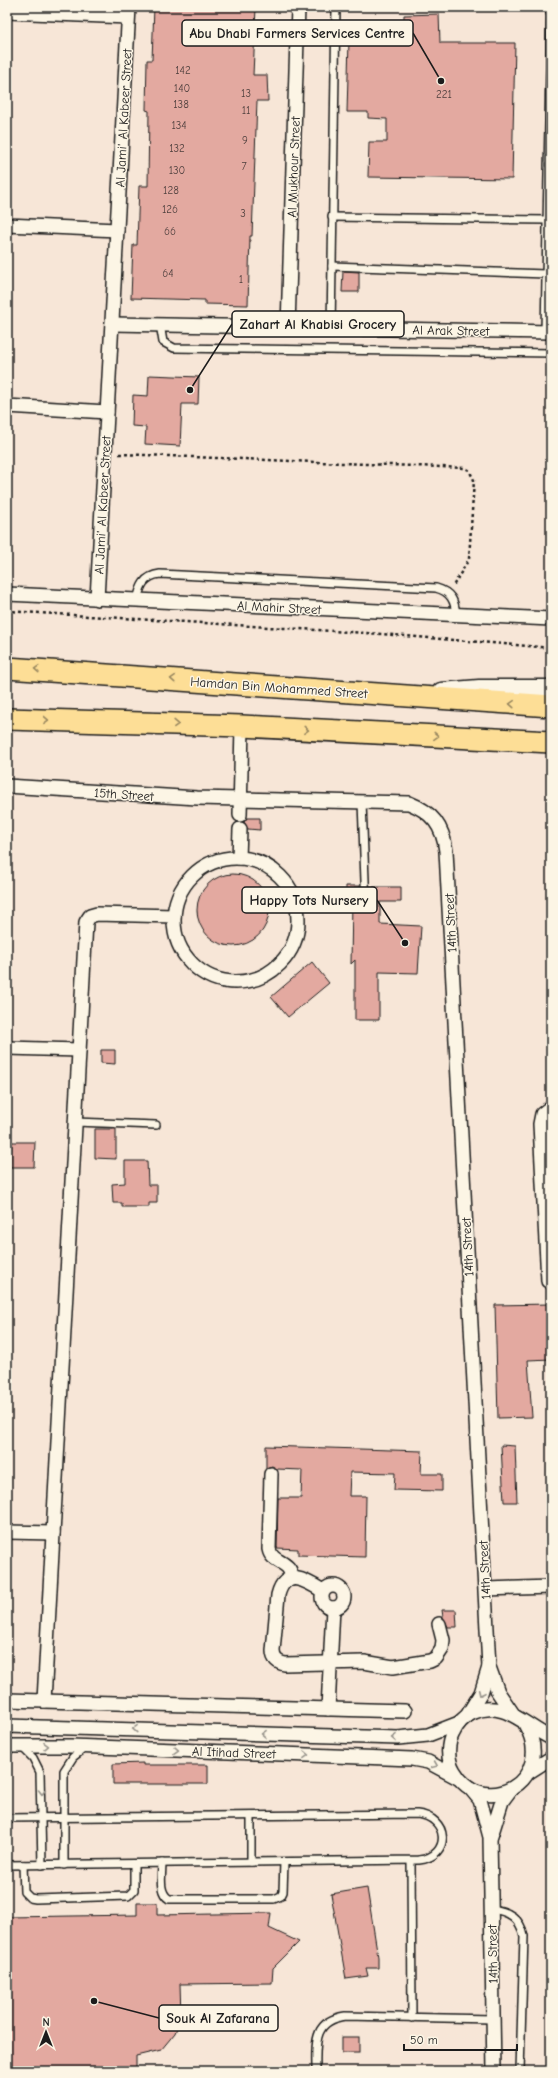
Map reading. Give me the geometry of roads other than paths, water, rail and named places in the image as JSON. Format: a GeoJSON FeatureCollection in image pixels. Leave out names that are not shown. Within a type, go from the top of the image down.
{"type":"FeatureCollection","features":[{"type":"Feature","properties":{"kind":"main road","name":"Hamdan Bin Mohammed Street"},"geometry":{"type":"LineString","coordinates":[[7,668],[551,706]]}},
{"type":"Feature","properties":{"kind":"main road"},"geometry":{"type":"LineString","coordinates":[[7,719],[242,726],[551,742]]}},
{"type":"Feature","properties":{"kind":"street","name":"Al Mukhour Street"},"geometry":{"type":"LineString","coordinates":[[288,327],[298,7]]}},
{"type":"Feature","properties":{"kind":"street"},"geometry":{"type":"LineString","coordinates":[[7,12],[129,12]]}},
{"type":"Feature","properties":{"kind":"street","name":"Al Jami' Al Kabeer Street"},"geometry":{"type":"LineString","coordinates":[[97,599],[129,12]]}},
{"type":"Feature","properties":{"kind":"street"},"geometry":{"type":"LineString","coordinates":[[7,225],[117,230]]}},
{"type":"Feature","properties":{"kind":"street","name":"Al Arak Street"},"geometry":{"type":"LineString","coordinates":[[112,324],[548,332]]}},
{"type":"Feature","properties":{"kind":"street"},"geometry":{"type":"LineString","coordinates":[[7,406],[107,412]]}},
{"type":"Feature","properties":{"kind":"street","name":"Al Mahir Street"},"geometry":{"type":"LineString","coordinates":[[7,594],[456,616],[551,619]]}},
{"type":"Feature","properties":{"kind":"street"},"geometry":{"type":"LineString","coordinates":[[395,695],[479,688],[551,688]]}},
{"type":"Feature","properties":{"kind":"street"},"geometry":{"type":"LineString","coordinates":[[240,815],[242,726]]}},
{"type":"Feature","properties":{"kind":"street","name":"15th Street"},"geometry":{"type":"LineString","coordinates":[[7,786],[154,796],[241,800],[409,803],[422,808],[432,816],[440,827]]}},
{"type":"Feature","properties":{"kind":"street","name":"14th Street"},"geometry":{"type":"LineString","coordinates":[[440,827],[445,838],[446,851],[489,1667],[498,1692],[513,1714]]}},
{"type":"Feature","properties":{"kind":"street"},"geometry":{"type":"LineString","coordinates":[[239,858],[240,829]]}},
{"type":"Feature","properties":{"kind":"street"},"geometry":{"type":"LineString","coordinates":[[239,858],[263,864],[273,870],[290,888],[295,899],[298,917],[297,935],[286,957],[278,966],[268,973],[245,981],[221,980],[209,976],[194,965],[183,951],[178,940],[174,916],[180,893],[195,874],[215,862],[239,858]]}},
{"type":"Feature","properties":{"kind":"street"},"geometry":{"type":"LineString","coordinates":[[44,1701],[79,1050],[88,918],[97,914],[174,916]]}},
{"type":"Feature","properties":{"kind":"street"},"geometry":{"type":"LineString","coordinates":[[7,1048],[79,1050]]}},
{"type":"Feature","properties":{"kind":"street"},"geometry":{"type":"LineString","coordinates":[[548,1281],[540,1124],[542,1114],[551,1107]]}},
{"type":"Feature","properties":{"kind":"street"},"geometry":{"type":"LineString","coordinates":[[271,1474],[269,1549],[274,1558],[290,1568],[292,1579]]}},
{"type":"Feature","properties":{"kind":"street"},"geometry":{"type":"LineString","coordinates":[[7,1532],[54,1533]]}},
{"type":"Feature","properties":{"kind":"street"},"geometry":{"type":"LineString","coordinates":[[323,1591],[304,1579],[292,1579],[284,1584],[278,1595],[274,1658],[278,1662],[285,1664],[364,1662],[393,1667],[430,1661],[436,1658],[442,1649],[443,1640],[439,1624]]}},
{"type":"Feature","properties":{"kind":"street"},"geometry":{"type":"LineString","coordinates":[[332,1585],[341,1588],[344,1593],[342,1603],[333,1608],[328,1607],[322,1600],[323,1591],[332,1585]]}},
{"type":"Feature","properties":{"kind":"street"},"geometry":{"type":"LineString","coordinates":[[486,1589],[551,1587]]}},
{"type":"Feature","properties":{"kind":"street"},"geometry":{"type":"LineString","coordinates":[[328,1709],[333,1608]]}},
{"type":"Feature","properties":{"kind":"street","name":"14th Street"},"geometry":{"type":"LineString","coordinates":[[463,1720],[481,1693],[489,1667]]}},
{"type":"Feature","properties":{"kind":"street"},"geometry":{"type":"LineString","coordinates":[[7,1700],[405,1711]]}},
{"type":"Feature","properties":{"kind":"street"},"geometry":{"type":"LineString","coordinates":[[525,1724],[531,1735],[534,1747],[534,1760],[524,1779],[510,1789],[497,1794],[483,1793],[470,1788],[458,1778],[449,1756],[451,1738],[463,1720],[478,1711],[490,1708],[502,1709],[513,1714],[525,1724],[551,1738]]}},
{"type":"Feature","properties":{"kind":"street","name":"Al Itihad Street"},"geometry":{"type":"LineString","coordinates":[[7,1726],[398,1738],[428,1735],[463,1720]]}},
{"type":"Feature","properties":{"kind":"street","name":"Al Itihad Street"},"geometry":{"type":"LineString","coordinates":[[7,1746],[86,1747],[412,1759],[428,1762],[458,1778]]}},
{"type":"Feature","properties":{"kind":"street"},"geometry":{"type":"LineString","coordinates":[[529,1772],[551,1758]]}},
{"type":"Feature","properties":{"kind":"street","name":"14th Street"},"geometry":{"type":"LineString","coordinates":[[470,1788],[480,1800],[490,1837],[494,2071]]}},
{"type":"Feature","properties":{"kind":"street","name":"14th Street"},"geometry":{"type":"LineString","coordinates":[[490,1837],[502,1801],[510,1789]]}},
{"type":"Feature","properties":{"kind":"lane"},"geometry":{"type":"LineString","coordinates":[[331,328],[336,7]]}},
{"type":"Feature","properties":{"kind":"lane"},"geometry":{"type":"LineString","coordinates":[[548,332],[546,274],[551,16],[549,7]]}},
{"type":"Feature","properties":{"kind":"lane"},"geometry":{"type":"LineString","coordinates":[[332,217],[547,220]]}},
{"type":"Feature","properties":{"kind":"lane"},"geometry":{"type":"LineString","coordinates":[[332,266],[546,274]]}},
{"type":"Feature","properties":{"kind":"lane"},"geometry":{"type":"LineString","coordinates":[[160,324],[163,342],[174,348],[551,353]]}},
{"type":"Feature","properties":{"kind":"lane"},"geometry":{"type":"LineString","coordinates":[[137,601],[139,590],[146,579],[152,575],[160,574],[436,588],[449,593],[455,605],[456,616]]}},
{"type":"Feature","properties":{"kind":"lane"},"geometry":{"type":"LineString","coordinates":[[362,802],[366,907]]}},
{"type":"Feature","properties":{"kind":"lane"},"geometry":{"type":"LineString","coordinates":[[76,1122],[156,1125]]}},
{"type":"Feature","properties":{"kind":"lane"},"geometry":{"type":"LineString","coordinates":[[21,1746],[34,1758],[40,1772],[42,1865]]}},
{"type":"Feature","properties":{"kind":"lane"},"geometry":{"type":"LineString","coordinates":[[64,1865],[64,1772],[73,1757],[86,1747]]}},
{"type":"Feature","properties":{"kind":"lane"},"geometry":{"type":"LineString","coordinates":[[7,1818],[417,1814],[430,1817],[440,1826],[443,1840],[441,1846],[432,1856],[426,1859],[411,1861],[7,1865]]}},
{"type":"Feature","properties":{"kind":"lane"},"geometry":{"type":"LineString","coordinates":[[251,1816],[251,1862]]}},
{"type":"Feature","properties":{"kind":"lane"},"geometry":{"type":"LineString","coordinates":[[411,1861],[412,2018]]}},
{"type":"Feature","properties":{"kind":"lane"},"geometry":{"type":"LineString","coordinates":[[162,1863],[162,1890],[165,1896],[169,1899],[274,1899],[281,1896],[284,1892],[284,1862]]}},
{"type":"Feature","properties":{"kind":"lane"},"geometry":{"type":"LineString","coordinates":[[23,1865],[24,1892],[30,1898],[36,1899],[128,1896],[134,1890],[134,1864]]}},
{"type":"Feature","properties":{"kind":"lane"},"geometry":{"type":"LineString","coordinates":[[491,1909],[504,1911],[515,1918],[524,1936],[520,2071]]}},
{"type":"Feature","properties":{"kind":"lane"},"geometry":{"type":"LineString","coordinates":[[316,2071],[317,2037],[326,2022],[334,2018],[345,2016],[493,2019]]}},
{"type":"Feature","properties":{"kind":"place","name":"Abu Dhabi Farmers Services Centre"},"geometry":{"type":"Point","coordinates":[441,81]}},
{"type":"Feature","properties":{"kind":"place","name":"Zahart Al Khabisi Grocery"},"geometry":{"type":"Point","coordinates":[190,390]}},
{"type":"Feature","properties":{"kind":"place","name":"Happy Tots Nursery"},"geometry":{"type":"Point","coordinates":[405,943]}},
{"type":"Feature","properties":{"kind":"place","name":"Souk Al Zafarana"},"geometry":{"type":"Point","coordinates":[94,2001]}}]}
